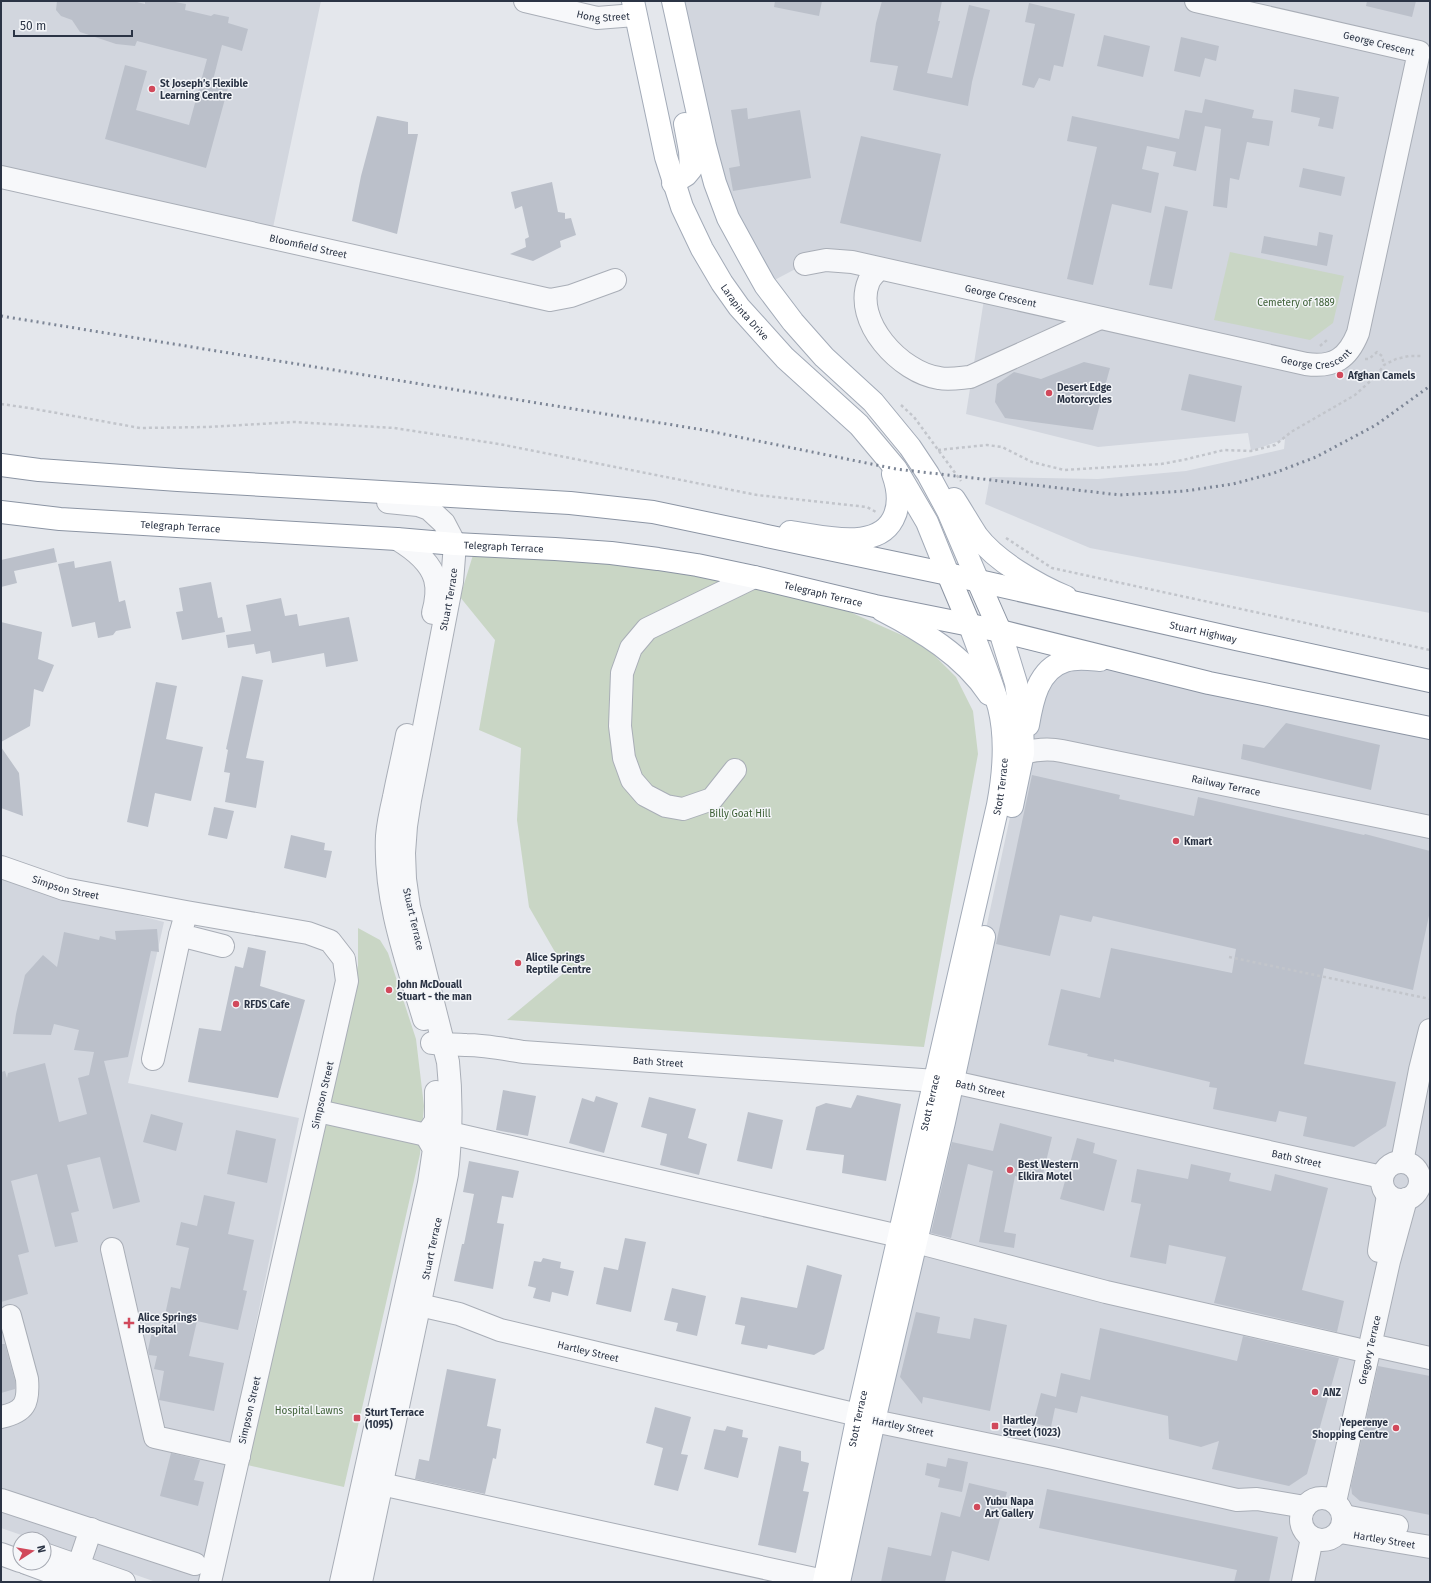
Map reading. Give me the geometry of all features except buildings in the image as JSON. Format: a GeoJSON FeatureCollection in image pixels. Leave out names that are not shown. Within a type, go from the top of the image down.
{"type":"FeatureCollection","features":[{"type":"Feature","properties":{"kind":"main road","name":"Larapinta Drive"},"geometry":{"type":"LineString","coordinates":[[634,8],[673,183],[682,207],[702,249],[722,283],[739,307],[785,358],[859,425],[896,469],[927,522],[970,626]]}},
{"type":"Feature","properties":{"kind":"main road"},"geometry":{"type":"LineString","coordinates":[[673,183],[689,173],[691,165],[689,142],[680,107],[676,83],[674,9]]}},
{"type":"Feature","properties":{"kind":"main road"},"geometry":{"type":"LineString","coordinates":[[674,9],[705,146],[715,183],[728,218],[765,285],[793,322],[824,357],[873,402],[910,447],[932,480],[948,511],[978,581]]}},
{"type":"Feature","properties":{"kind":"main road"},"geometry":{"type":"LineString","coordinates":[[894,426],[911,437],[927,458],[978,536],[992,552],[1006,563],[1053,592],[1081,603]]}},
{"type":"Feature","properties":{"kind":"main road"},"geometry":{"type":"LineString","coordinates":[[1,465],[39,470],[178,480],[570,503],[628,508],[682,517],[845,539],[869,537],[887,528],[892,522],[897,509],[898,488],[891,468],[876,445]]}},
{"type":"Feature","properties":{"kind":"main road","name":"Telegraph Terrace"},"geometry":{"type":"LineString","coordinates":[[1,512],[60,519],[611,553],[697,565],[874,606],[1000,631]]}},
{"type":"Feature","properties":{"kind":"main road"},"geometry":{"type":"LineString","coordinates":[[682,517],[978,581]]}},
{"type":"Feature","properties":{"kind":"main road","name":"Stuart Highway"},"geometry":{"type":"LineString","coordinates":[[978,581],[1430,681]]}},
{"type":"Feature","properties":{"kind":"main road","name":"Stott Terrace"},"geometry":{"type":"LineString","coordinates":[[829,1582],[944,1081],[1023,753],[1022,723],[1016,684],[1000,631],[978,581]]}},
{"type":"Feature","properties":{"kind":"main road"},"geometry":{"type":"LineString","coordinates":[[874,606],[906,622],[950,653],[980,681],[999,708]]}},
{"type":"Feature","properties":{"kind":"main road","name":"Stott Terrace"},"geometry":{"type":"LineString","coordinates":[[944,1081],[1002,782],[1004,744],[999,708],[970,626]]}},
{"type":"Feature","properties":{"kind":"main road"},"geometry":{"type":"LineString","coordinates":[[1000,631],[1209,683],[1430,728]]}},
{"type":"Feature","properties":{"kind":"main road"},"geometry":{"type":"LineString","coordinates":[[1023,753],[1030,709],[1036,691],[1047,672],[1057,664],[1066,660],[1081,659],[1129,662]]}},
{"type":"Feature","properties":{"kind":"street","name":"Hong Street"},"geometry":{"type":"LineString","coordinates":[[525,1],[597,18],[634,8]]}},
{"type":"Feature","properties":{"kind":"street","name":"George Crescent"},"geometry":{"type":"LineString","coordinates":[[805,264],[821,260],[852,262],[1311,365],[1324,365],[1336,361],[1345,355],[1353,346],[1358,333],[1425,52],[1196,1]]}},
{"type":"Feature","properties":{"kind":"street","name":"Bloomfield Street"},"geometry":{"type":"LineString","coordinates":[[1,177],[550,300],[571,296],[615,280]]}},
{"type":"Feature","properties":{"kind":"street"},"geometry":{"type":"LineString","coordinates":[[879,269],[869,280],[867,288],[867,312],[874,328],[887,349],[902,362],[922,373],[938,378],[955,379],[970,377],[1100,318]]}},
{"type":"Feature","properties":{"kind":"street","name":"Stuart Terrace"},"geometry":{"type":"LineString","coordinates":[[178,480],[418,505],[429,509],[444,523],[454,544],[452,582],[410,800],[404,853],[410,907],[439,1054],[436,1121],[426,1135],[434,1149],[410,1311],[381,1484],[361,1582]]}},
{"type":"Feature","properties":{"kind":"street","name":"Stuart Terrace"},"geometry":{"type":"LineString","coordinates":[[341,1582],[410,1311],[447,1174],[450,1137],[451,1086],[403,952],[390,900],[386,869],[386,853],[390,818],[434,611],[436,589],[435,579],[425,562],[408,545],[397,539]]}},
{"type":"Feature","properties":{"kind":"street"},"geometry":{"type":"LineString","coordinates":[[735,770],[712,799],[683,809],[666,806],[645,794],[632,780],[624,758],[620,726],[622,673],[631,648],[647,629],[754,577]]}},
{"type":"Feature","properties":{"kind":"street","name":"Railway Terrace"},"geometry":{"type":"LineString","coordinates":[[1023,753],[1036,749],[1048,748],[1430,827]]}},
{"type":"Feature","properties":{"kind":"street","name":"Simpson Street"},"geometry":{"type":"LineString","coordinates":[[1,867],[64,889],[308,934],[330,940],[344,959],[348,981],[210,1582]]}},
{"type":"Feature","properties":{"kind":"street"},"geometry":{"type":"LineString","coordinates":[[153,1059],[186,912]]}},
{"type":"Feature","properties":{"kind":"street"},"geometry":{"type":"LineString","coordinates":[[180,936],[223,946]]}},
{"type":"Feature","properties":{"kind":"street"},"geometry":{"type":"LineString","coordinates":[[1402,1162],[1425,1071],[1430,1030]]}},
{"type":"Feature","properties":{"kind":"street","name":"Bath Street"},"geometry":{"type":"LineString","coordinates":[[439,1054],[465,1044],[523,1052],[944,1081],[1405,1189]]}},
{"type":"Feature","properties":{"kind":"street"},"geometry":{"type":"LineString","coordinates":[[318,1111],[426,1135],[450,1137],[908,1239],[1106,1292],[1370,1348],[1430,1358]]}},
{"type":"Feature","properties":{"kind":"street"},"geometry":{"type":"LineString","coordinates":[[1402,1162],[1414,1168],[1418,1173],[1405,1189],[1385,1171],[1396,1163],[1402,1162]]}},
{"type":"Feature","properties":{"kind":"street","name":"Gregory Terrace"},"geometry":{"type":"LineString","coordinates":[[1303,1582],[1323,1520],[1370,1348],[1382,1236],[1405,1189]]}},
{"type":"Feature","properties":{"kind":"street"},"geometry":{"type":"LineString","coordinates":[[112,1249],[154,1437],[239,1456]]}},
{"type":"Feature","properties":{"kind":"street","name":"Hartley Street"},"geometry":{"type":"LineString","coordinates":[[410,1311],[458,1314],[500,1330],[866,1418],[1053,1458],[1237,1500],[1258,1500],[1323,1520],[1430,1547]]}},
{"type":"Feature","properties":{"kind":"street"},"geometry":{"type":"LineString","coordinates":[[1,1417],[18,1412],[24,1406],[28,1390],[27,1379],[10,1316]]}},
{"type":"Feature","properties":{"kind":"street"},"geometry":{"type":"LineString","coordinates":[[381,1484],[829,1582]]}},
{"type":"Feature","properties":{"kind":"street"},"geometry":{"type":"LineString","coordinates":[[1,1500],[195,1564]]}},
{"type":"Feature","properties":{"kind":"street","name":"Gregory Terrace"},"geometry":{"type":"LineString","coordinates":[[1316,1582],[1323,1520]]}},
{"type":"Feature","properties":{"kind":"street","name":"Hartley Street"},"geometry":{"type":"LineString","coordinates":[[1323,1520],[1430,1532]]}},
{"type":"Feature","properties":{"kind":"street"},"geometry":{"type":"LineString","coordinates":[[71,1573],[85,1527]]}},
{"type":"Feature","properties":{"kind":"street"},"geometry":{"type":"LineString","coordinates":[[1,1538],[12,1542]]}},
{"type":"Feature","properties":{"kind":"street"},"geometry":{"type":"LineString","coordinates":[[1,1554],[12,1558]]}},
{"type":"Feature","properties":{"kind":"street"},"geometry":{"type":"LineString","coordinates":[[52,1560],[71,1573]]}},
{"type":"Feature","properties":{"kind":"street"},"geometry":{"type":"LineString","coordinates":[[52,1569],[124,1582]]}},
{"type":"Feature","properties":{"kind":"path"},"geometry":{"type":"LineString","coordinates":[[1363,360],[1369,359],[1377,352],[1382,356],[1384,365]]}},
{"type":"Feature","properties":{"kind":"path"},"geometry":{"type":"LineString","coordinates":[[938,450],[987,445],[1002,447],[1032,462],[1064,470],[1161,464],[1224,450],[1251,450],[1275,445],[1291,432],[1354,395],[1377,375],[1384,365],[1396,359],[1409,356],[1423,356]]}},
{"type":"Feature","properties":{"kind":"path"},"geometry":{"type":"LineString","coordinates":[[897,401],[914,417],[961,482]]}},
{"type":"Feature","properties":{"kind":"path"},"geometry":{"type":"LineString","coordinates":[[1,404],[140,428],[208,427],[294,422],[394,428],[499,444],[756,495],[867,507],[892,522]]}},
{"type":"Feature","properties":{"kind":"path"},"geometry":{"type":"LineString","coordinates":[[992,552],[1006,537],[1052,568],[1430,650]]}},
{"type":"Feature","properties":{"kind":"path"},"geometry":{"type":"LineString","coordinates":[[1229,957],[1430,999]]}},
{"type":"Feature","properties":{"kind":"shaded area","name":"St Joseph’s Flexible Learning Centre"},"geometry":{"type":"Polygon","coordinates":[[[1,1],[321,1],[271,237],[1,177],[1,1]]]}},
{"type":"Feature","properties":{"kind":"shaded area"},"geometry":{"type":"Polygon","coordinates":[[[673,1],[1430,1],[1430,613],[1090,548],[985,504],[990,477],[1098,479],[1186,471],[1284,449],[1285,439],[1251,451],[1248,433],[1098,447],[966,414],[985,293],[805,264],[765,285],[728,218],[673,1]]]}},
{"type":"Feature","properties":{"kind":"shaded area"},"geometry":{"type":"Polygon","coordinates":[[[1066,660],[1430,727],[1430,1582],[839,1582],[953,1082],[1012,808],[1030,709],[1066,660]]]}},
{"type":"Feature","properties":{"kind":"shaded area","name":"Alice Springs Hospital"},"geometry":{"type":"Polygon","coordinates":[[[1,879],[164,922],[128,1083],[299,1118],[202,1582],[156,1582],[52,1546],[52,1531],[12,1532],[1,1528],[1,879]]]}},
{"type":"Feature","properties":{"kind":"green space","name":"Cemetery of 1889"},"geometry":{"type":"Polygon","coordinates":[[[1230,252],[1344,276],[1333,323],[1310,340],[1214,320],[1230,252]]]}},
{"type":"Feature","properties":{"kind":"green space","name":"Billy Goat Hill"},"geometry":{"type":"Polygon","coordinates":[[[473,555],[669,564],[850,612],[924,645],[956,677],[973,711],[978,754],[924,1047],[507,1020],[566,971],[529,907],[517,820],[521,748],[479,730],[495,640],[460,597],[473,555]]]}},
{"type":"Feature","properties":{"kind":"green space","name":"Hospital Lawns"},"geometry":{"type":"Polygon","coordinates":[[[358,928],[380,940],[388,953],[416,1039],[424,1106],[420,1154],[344,1487],[243,1464],[358,965],[358,928]]]}},
{"type":"Feature","properties":{"kind":"railway"},"geometry":{"type":"LineString","coordinates":[[1,316],[704,430],[896,469],[1120,495],[1185,491],[1233,484],[1274,473],[1316,457],[1376,425],[1430,386]]}},
{"type":"Feature","properties":{"kind":"place","name":"St Joseph’s Flexible Learning Centre"},"geometry":{"type":"Point","coordinates":[152,89]}},
{"type":"Feature","properties":{"kind":"place","name":"Afghan Camels"},"geometry":{"type":"Point","coordinates":[1340,375]}},
{"type":"Feature","properties":{"kind":"place","name":"Desert Edge Motorcycles"},"geometry":{"type":"Point","coordinates":[1049,393]}},
{"type":"Feature","properties":{"kind":"place","name":"Kmart"},"geometry":{"type":"Point","coordinates":[1176,841]}},
{"type":"Feature","properties":{"kind":"place","name":"Alice Springs Reptile Centre"},"geometry":{"type":"Point","coordinates":[518,963]}},
{"type":"Feature","properties":{"kind":"place","name":"John McDouall Stuart - the man"},"geometry":{"type":"Point","coordinates":[389,990]}},
{"type":"Feature","properties":{"kind":"place","name":"RFDS Cafe"},"geometry":{"type":"Point","coordinates":[236,1004]}},
{"type":"Feature","properties":{"kind":"place","name":"Best Western Elkira Motel"},"geometry":{"type":"Point","coordinates":[1010,1170]}},
{"type":"Feature","properties":{"kind":"place","name":"Alice Springs Hospital"},"geometry":{"type":"Point","coordinates":[129,1323]}},
{"type":"Feature","properties":{"kind":"place","name":"ANZ"},"geometry":{"type":"Point","coordinates":[1315,1392]}},
{"type":"Feature","properties":{"kind":"place","name":"Sturt Terrace (1095)"},"geometry":{"type":"Point","coordinates":[357,1418]}},
{"type":"Feature","properties":{"kind":"place","name":"Hartley Street (1023)"},"geometry":{"type":"Point","coordinates":[995,1426]}},
{"type":"Feature","properties":{"kind":"place","name":"Yeperenye Shopping Centre"},"geometry":{"type":"Point","coordinates":[1396,1428]}},
{"type":"Feature","properties":{"kind":"place","name":"Yubu Napa Art Gallery"},"geometry":{"type":"Point","coordinates":[977,1507]}}]}
